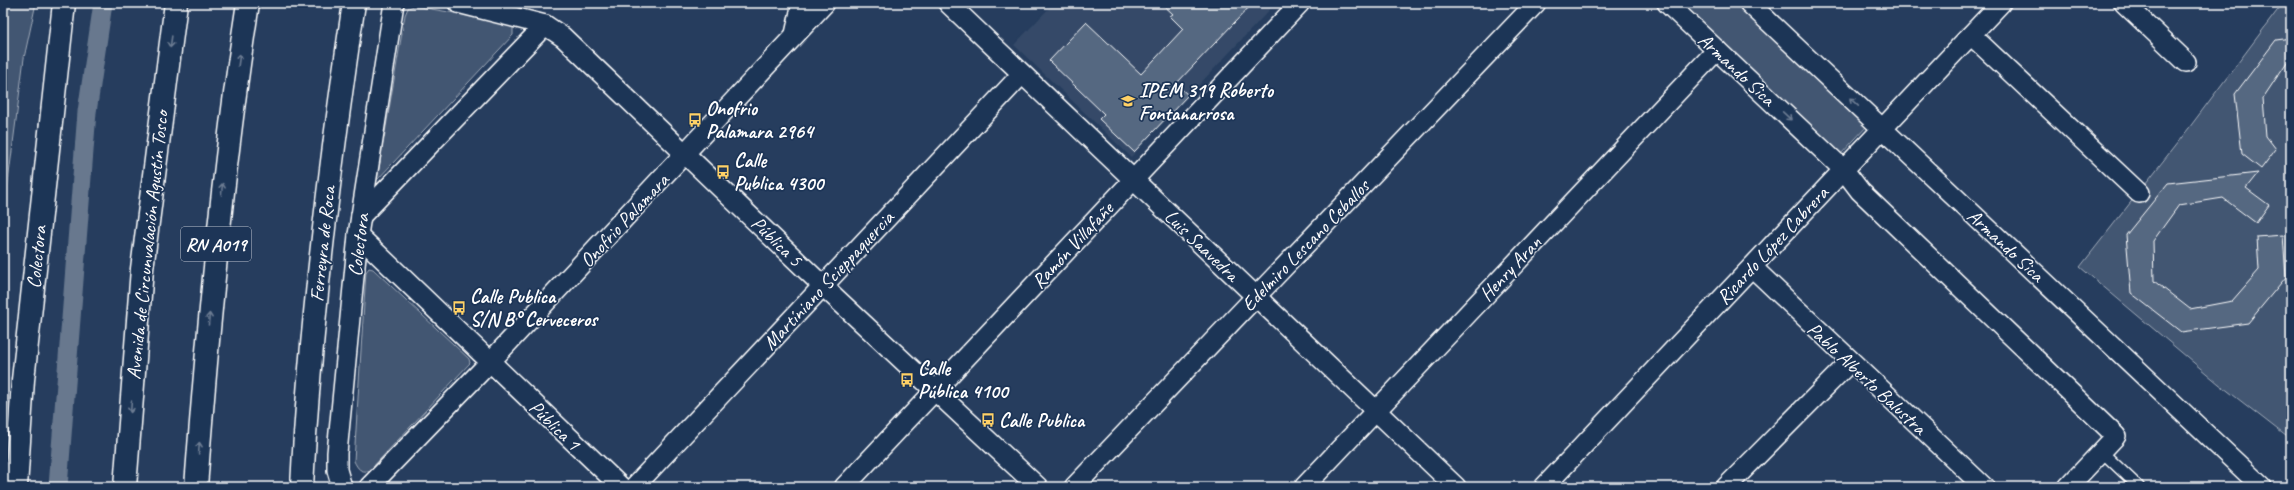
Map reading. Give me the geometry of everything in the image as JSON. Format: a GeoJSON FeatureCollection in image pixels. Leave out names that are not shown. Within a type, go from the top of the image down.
{"type":"FeatureCollection","features":[{"type":"Feature","properties":{"kind":"main road","name":"Colectora"},"geometry":{"type":"LineString","coordinates":[[16,487],[23,380],[64,3]]}},
{"type":"Feature","properties":{"kind":"main road","name":"Avenida de Circunvalación Agustín Tosco"},"geometry":{"type":"LineString","coordinates":[[125,487],[142,268],[176,3]]}},
{"type":"Feature","properties":{"kind":"main road","name":"RN A019"},"geometry":{"type":"LineString","coordinates":[[196,487],[214,258],[224,168],[248,3]]}},
{"type":"Feature","properties":{"kind":"main road","name":"Ferreyra de Roca"},"geometry":{"type":"LineString","coordinates":[[302,487],[305,421],[331,158],[354,3]]}},
{"type":"Feature","properties":{"kind":"street","name":"Colectora"},"geometry":{"type":"LineString","coordinates":[[342,487],[337,470],[337,453],[358,236],[394,3]]}},
{"type":"Feature","properties":{"kind":"street","name":"Pública 5"},"geometry":{"type":"LineString","coordinates":[[458,3],[545,25],[563,37],[823,286],[1038,487]]}},
{"type":"Feature","properties":{"kind":"street"},"geometry":{"type":"LineString","coordinates":[[794,35],[802,3]]}},
{"type":"Feature","properties":{"kind":"street","name":"Onofrio Palamara"},"geometry":{"type":"LineString","coordinates":[[370,487],[686,154],[825,3]]}},
{"type":"Feature","properties":{"kind":"street","name":"Luis Saavedra"},"geometry":{"type":"LineString","coordinates":[[948,3],[1456,487]]}},
{"type":"Feature","properties":{"kind":"street","name":"Ramón Villafañe"},"geometry":{"type":"LineString","coordinates":[[844,487],[1300,3]]}},
{"type":"Feature","properties":{"kind":"street","name":"Edelmiro Lescano Ceballos"},"geometry":{"type":"LineString","coordinates":[[1074,487],[1536,3]]}},
{"type":"Feature","properties":{"kind":"street","name":"Armando Sica"},"geometry":{"type":"LineString","coordinates":[[1667,3],[1844,170],[1860,191],[2116,436],[2101,451]]}},
{"type":"Feature","properties":{"kind":"street","name":"Armando Sica"},"geometry":{"type":"LineString","coordinates":[[1749,3],[2262,487]]}},
{"type":"Feature","properties":{"kind":"street","name":"Ricardo López Cabrera"},"geometry":{"type":"LineString","coordinates":[[1544,487],[2001,3]]}},
{"type":"Feature","properties":{"kind":"street"},"geometry":{"type":"LineString","coordinates":[[2124,3],[2186,62]]}},
{"type":"Feature","properties":{"kind":"street"},"geometry":{"type":"LineString","coordinates":[[361,216],[545,25]]}},
{"type":"Feature","properties":{"kind":"street"},"geometry":{"type":"LineString","coordinates":[[1971,35],[2139,193]]}},
{"type":"Feature","properties":{"kind":"street","name":"Henry Aran"},"geometry":{"type":"LineString","coordinates":[[1304,487],[1716,50]]}},
{"type":"Feature","properties":{"kind":"street","name":"Martíniano Scieppaquercia"},"geometry":{"type":"LineString","coordinates":[[634,487],[1022,74]]}},
{"type":"Feature","properties":{"kind":"street","name":"Pública 1"},"geometry":{"type":"LineString","coordinates":[[358,236],[620,487]]}},
{"type":"Feature","properties":{"kind":"street","name":"Pablo Alberto Balustra"},"geometry":{"type":"LineString","coordinates":[[1752,267],[1850,362],[1984,487]]}},
{"type":"Feature","properties":{"kind":"street"},"geometry":{"type":"LineString","coordinates":[[1726,487],[1850,362]]}},
{"type":"Feature","properties":{"kind":"street"},"geometry":{"type":"LineString","coordinates":[[2068,487],[2101,451]]}},
{"type":"Feature","properties":{"kind":"lane"},"geometry":{"type":"LineString","coordinates":[[2101,451],[2139,487]]}},
{"type":"Feature","properties":{"kind":"shaded area"},"geometry":{"type":"Polygon","coordinates":[[[3,3],[36,3],[24,58],[3,221],[3,3]]]}},
{"type":"Feature","properties":{"kind":"shaded area","name":"IPEM 319 Roberto Fontanarrosa"},"geometry":{"type":"Polygon","coordinates":[[[1054,3],[1276,3],[1131,157],[1014,45],[1054,3]]]}},
{"type":"Feature","properties":{"kind":"shaded area"},"geometry":{"type":"Polygon","coordinates":[[[1679,3],[1737,3],[1868,125],[1841,154],[1679,3]]]}},
{"type":"Feature","properties":{"kind":"shaded area"},"geometry":{"type":"Polygon","coordinates":[[[2283,3],[2291,3],[2291,440],[2219,384],[2080,267],[2189,128],[2283,3]]]}},
{"type":"Feature","properties":{"kind":"shaded area"},"geometry":{"type":"Polygon","coordinates":[[[414,6],[507,22],[513,28],[513,35],[377,180],[405,15],[408,8],[414,6]]]}},
{"type":"Feature","properties":{"kind":"shaded area"},"geometry":{"type":"Polygon","coordinates":[[[369,268],[373,269],[469,359],[470,363],[369,471],[363,471],[354,461],[366,272],[369,268]]]}},
{"type":"Feature","properties":{"kind":"building"},"geometry":{"type":"Polygon","coordinates":[[[1161,3],[1253,3],[1176,84],[1188,95],[1134,152],[1099,119],[1104,114],[1049,61],[1086,22],[1141,74],[1183,29],[1170,16],[1173,14],[1161,3]]]}},
{"type":"Feature","properties":{"kind":"building"},"geometry":{"type":"Polygon","coordinates":[[[2291,38],[2291,62],[2287,62],[2263,98],[2266,136],[2276,149],[2261,169],[2242,154],[2235,94],[2276,40],[2291,38]]]}},
{"type":"Feature","properties":{"kind":"building"},"geometry":{"type":"Polygon","coordinates":[[[2258,173],[2246,188],[2269,205],[2256,223],[2223,198],[2179,205],[2153,241],[2154,281],[2190,309],[2232,301],[2259,270],[2257,237],[2283,235],[2286,277],[2248,323],[2181,332],[2131,293],[2126,235],[2168,183],[2258,173]]]}},
{"type":"Feature","properties":{"kind":"waterway"},"geometry":{"type":"LineString","coordinates":[[58,487],[87,112],[103,3]]}},
{"type":"Feature","properties":{"kind":"place","name":"IPEM 319 Roberto Fontanarrosa"},"geometry":{"type":"Point","coordinates":[1128,101]}},
{"type":"Feature","properties":{"kind":"place","name":"Onofrio Palamara 2964"},"geometry":{"type":"Point","coordinates":[695,120]}},
{"type":"Feature","properties":{"kind":"place","name":"Calle Publica 4300"},"geometry":{"type":"Point","coordinates":[723,172]}},
{"type":"Feature","properties":{"kind":"place","name":"Calle Publica S/N B° Cerveceros"},"geometry":{"type":"Point","coordinates":[459,308]}},
{"type":"Feature","properties":{"kind":"place","name":"Calle Pública 4100"},"geometry":{"type":"Point","coordinates":[907,380]}},
{"type":"Feature","properties":{"kind":"place","name":"Calle Publica"},"geometry":{"type":"Point","coordinates":[988,420]}}]}
